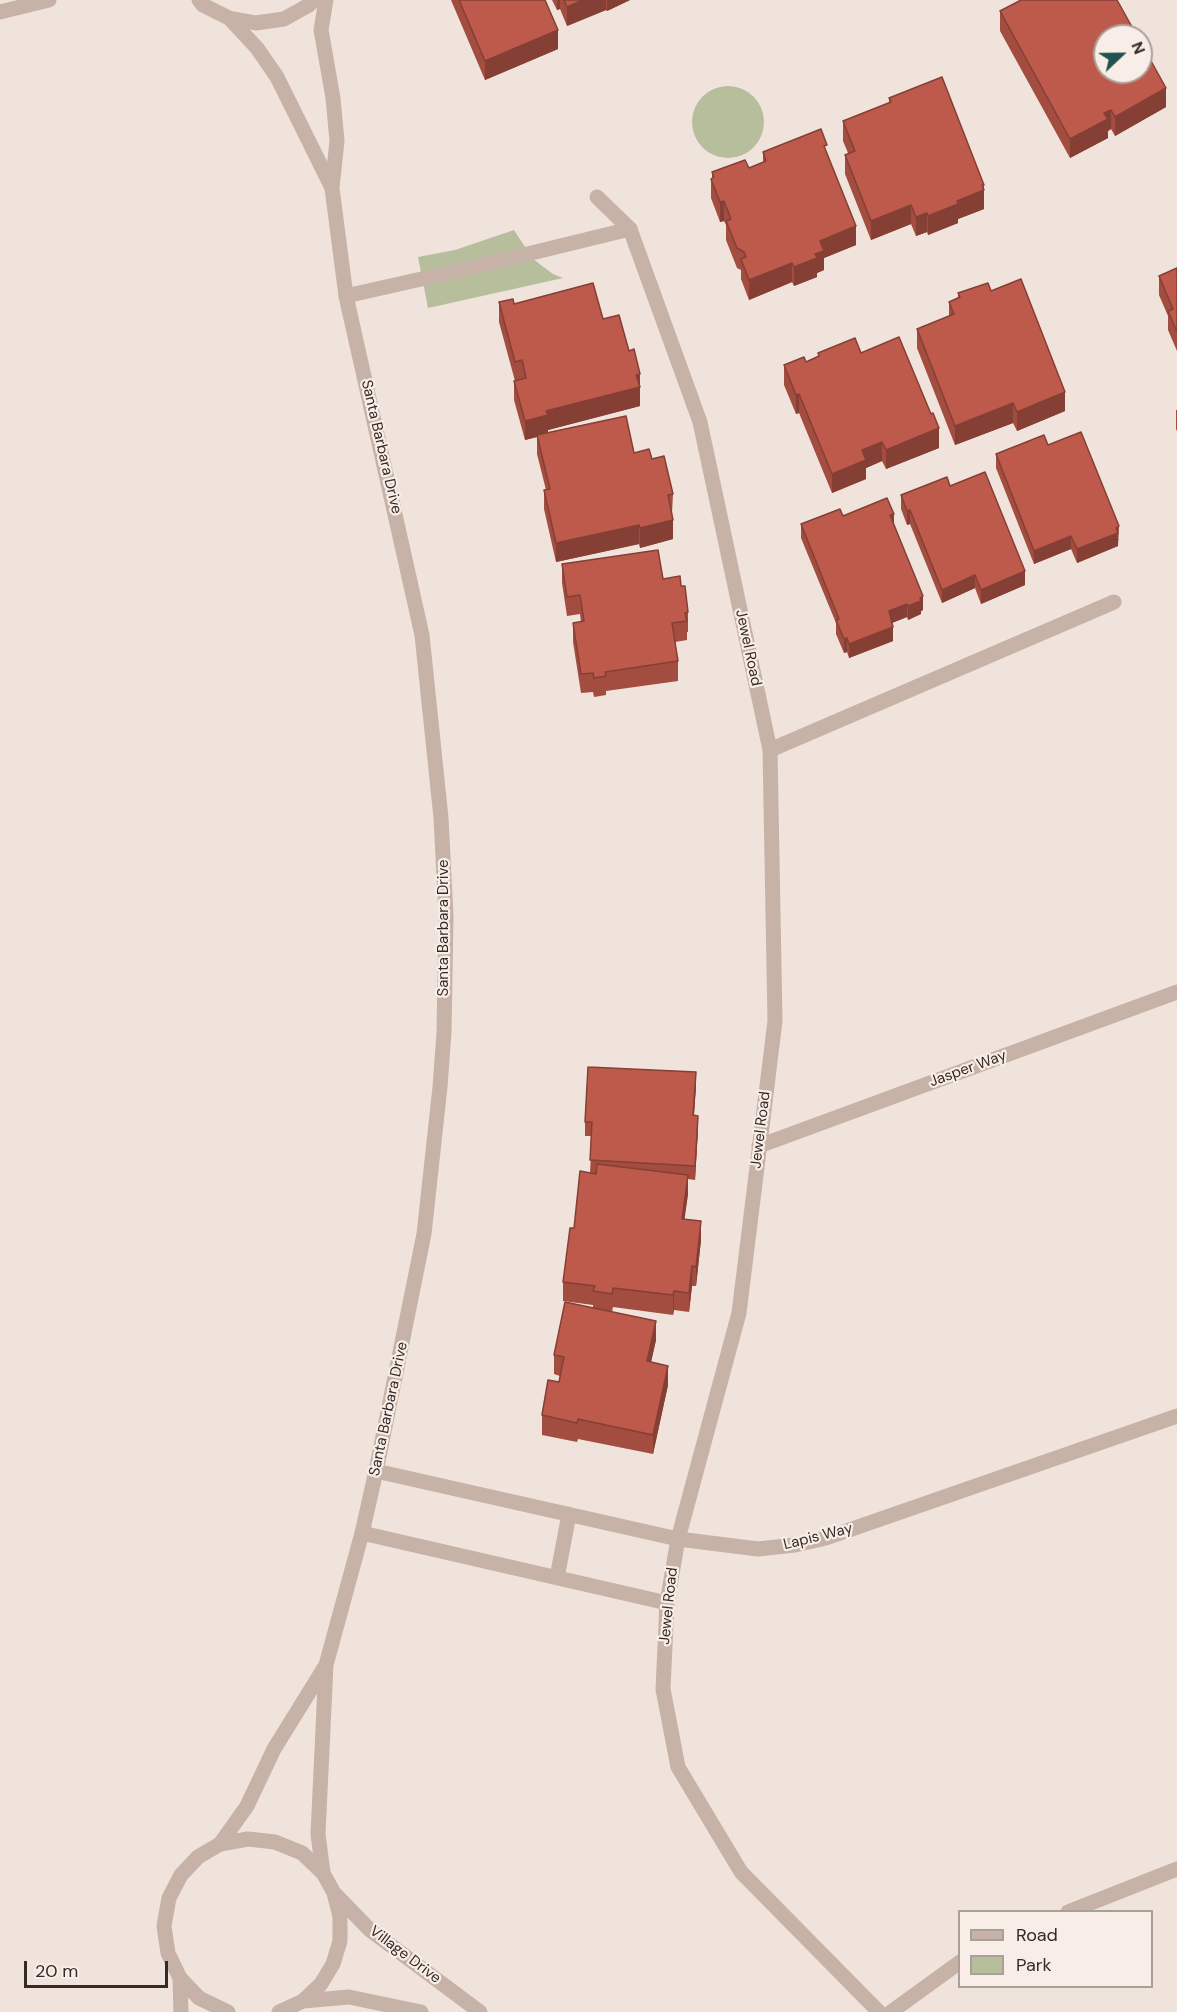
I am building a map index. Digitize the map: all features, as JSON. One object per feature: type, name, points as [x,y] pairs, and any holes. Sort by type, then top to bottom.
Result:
[{"type":"street","points":[[0,12],[49,0]]},
{"type":"street","points":[[199,0],[229,18],[256,22],[284,19],[314,0]]},
{"type":"street","name":"Santa Barbara Drive","points":[[323,1873],[318,1834],[326,1665],[362,1533],[424,1234],[441,1076],[446,916],[441,818],[422,635],[384,457],[346,296],[332,188],[337,141],[333,98],[321,30],[326,0]]},
{"type":"street","name":"Santa Barbara Drive","points":[[229,18],[257,48],[276,77],[332,188]]},
{"type":"street","name":"Jewel Road","points":[[597,197],[630,229],[700,422],[770,750],[775,1021],[739,1313],[678,1539],[667,1603],[663,1689],[678,1767],[741,1872],[879,2012]]},
{"type":"street","points":[[346,296],[630,229]]},
{"type":"street","points":[[770,750],[1114,602]]},
{"type":"street","name":"Jasper Way","points":[[759,1146],[1177,993]]},
{"type":"street","name":"Lapis Way","points":[[376,1471],[678,1539],[758,1549],[795,1545],[826,1538],[1177,1416]]},
{"type":"street","points":[[556,1578],[569,1514]]},
{"type":"street","points":[[362,1533],[667,1603]]},
{"type":"street","name":"Santa Barbara Drive","points":[[220,1844],[247,1806],[274,1749],[326,1665]]},
{"type":"street","points":[[228,2012],[199,1998],[180,1978],[168,1953],[164,1926],[169,1898],[181,1875],[198,1857],[220,1844],[248,1839],[275,1842],[302,1853],[323,1873],[334,1893],[340,1917],[340,1941],[333,1964],[321,1984],[303,2001],[281,2011]]},
{"type":"street","points":[[1071,1910],[1177,1869]]},
{"type":"street","name":"Village Drive","points":[[334,1893],[370,1930],[480,2012]]},
{"type":"street","points":[[891,2012],[958,1963]]},
{"type":"street","points":[[180,1978],[181,2012]]},
{"type":"street","points":[[303,2001],[349,1997],[421,2012]]},
{"type":"green space","points":[[728,86],[748,92],[758,102],[764,122],[758,142],[748,152],[728,158],[708,152],[698,142],[692,122],[698,102],[708,92]]},
{"type":"green space","points":[[514,230],[533,259],[553,274],[563,278],[428,308],[418,257],[455,250]]},
{"type":"building","points":[[459,0],[545,0],[558,30],[485,61]]},
{"type":"building","points":[[564,0],[583,0],[567,7]]},
{"type":"building","points":[[1021,0],[1117,0],[1130,24],[1093,24],[1093,84],[1153,84],[1153,65],[1166,88],[1115,117],[1111,110],[1104,113],[1108,119],[1070,139],[1000,11]]},
{"type":"building","points":[[942,77],[984,190],[928,216],[927,213],[916,217],[911,205],[871,221],[845,155],[855,151],[843,121],[891,102],[889,98]]},
{"type":"building","points":[[821,129],[827,145],[824,146],[856,226],[820,241],[824,251],[815,254],[817,258],[794,267],[792,263],[749,280],[741,259],[746,257],[744,252],[737,248],[726,221],[731,219],[724,201],[720,202],[711,179],[714,177],[712,172],[745,160],[749,168],[766,161],[763,152]]},
{"type":"building","points":[[1177,268],[1177,332],[1168,311],[1173,309],[1159,276]]},
{"type":"building","points":[[1021,279],[1065,392],[1017,412],[1013,403],[955,426],[917,329],[954,314],[949,302],[960,297],[958,293],[988,283],[991,291]]},
{"type":"building","points":[[593,283],[603,319],[619,315],[629,351],[634,349],[640,374],[636,375],[640,387],[546,411],[548,415],[525,421],[514,381],[526,378],[522,360],[515,362],[499,302],[513,299],[514,304]]},
{"type":"building","points":[[899,337],[939,428],[886,450],[882,442],[862,450],[866,460],[832,474],[799,394],[796,395],[784,365],[804,357],[806,362],[819,356],[818,353],[855,338],[861,353]]},
{"type":"building","points":[[626,416],[634,453],[649,449],[652,459],[664,456],[673,494],[668,495],[673,520],[556,543],[544,490],[550,489],[537,435]]},
{"type":"building","points":[[1081,432],[1119,526],[1116,528],[1118,533],[1077,549],[1071,536],[1034,551],[996,454],[1044,435],[1048,445]]},
{"type":"building","points":[[985,472],[1025,571],[981,590],[975,575],[942,590],[910,510],[907,511],[901,495],[947,477],[950,486]]},
{"type":"building","points":[[887,498],[894,514],[890,515],[923,596],[920,598],[921,601],[889,611],[893,627],[849,644],[847,638],[844,639],[836,620],[839,619],[801,524],[840,509],[843,516]]},
{"type":"building","points":[[658,550],[663,579],[680,576],[681,586],[685,586],[687,621],[672,623],[678,661],[605,672],[606,676],[594,678],[593,673],[581,674],[573,623],[584,621],[580,595],[567,597],[562,564]]},
{"type":"building","points":[[588,1067],[696,1072],[693,1115],[698,1116],[695,1166],[590,1160],[592,1122],[585,1122]]},
{"type":"building","points":[[597,1164],[688,1175],[682,1219],[701,1221],[696,1267],[692,1266],[689,1293],[674,1291],[673,1295],[613,1288],[612,1294],[593,1291],[595,1286],[563,1282],[570,1228],[574,1228],[580,1171],[596,1174]]},
{"type":"building","points":[[565,1302],[656,1321],[647,1361],[668,1366],[653,1435],[578,1419],[577,1423],[542,1415],[548,1380],[559,1382],[564,1357],[554,1355]]}]
